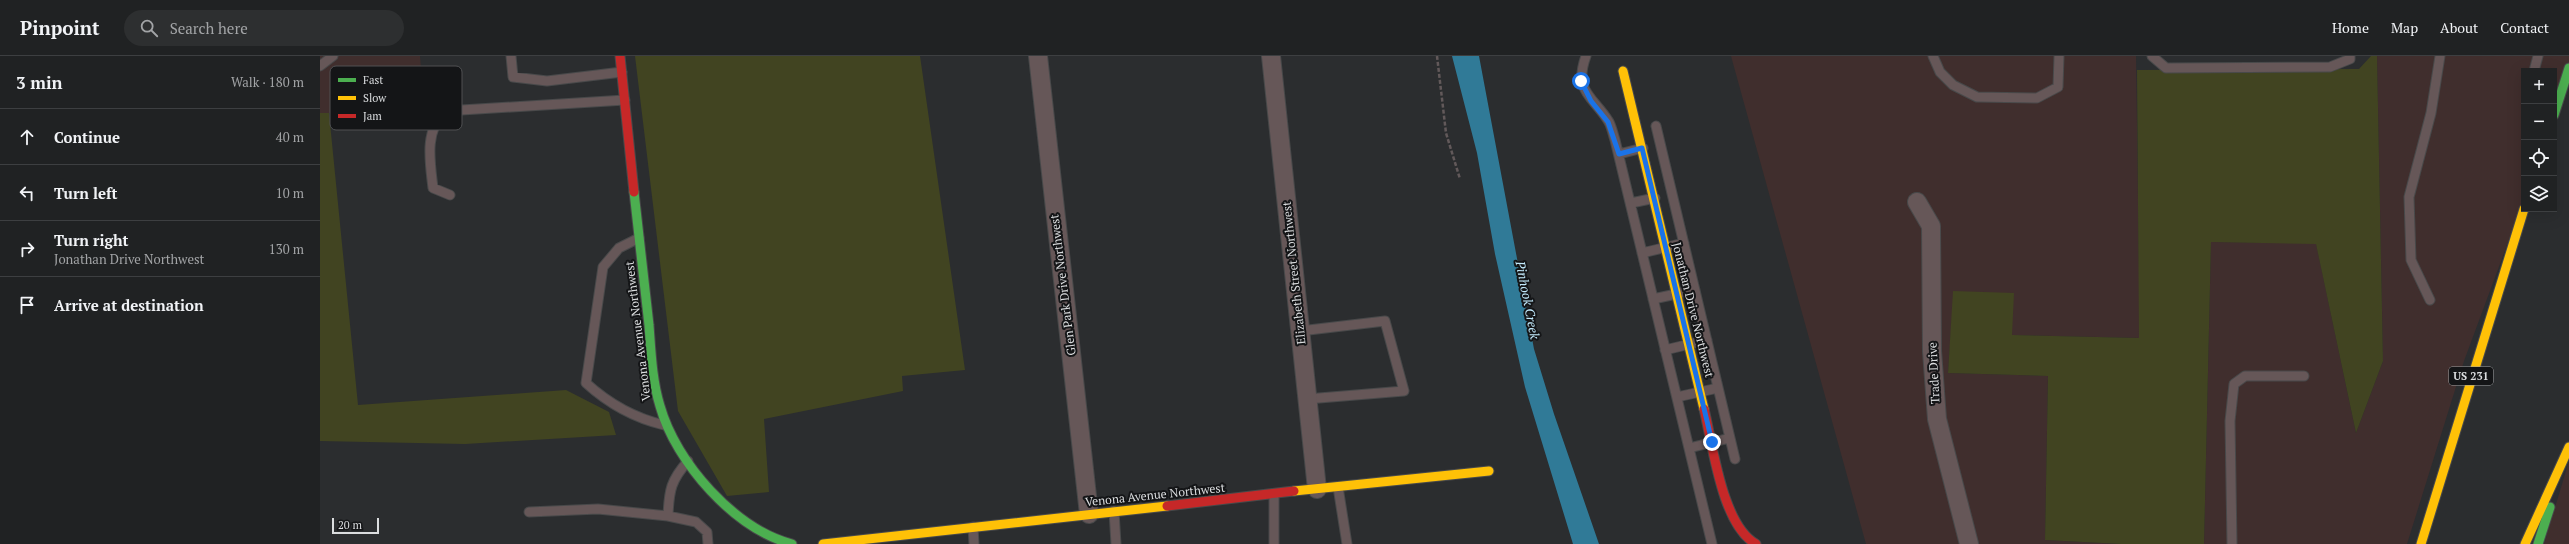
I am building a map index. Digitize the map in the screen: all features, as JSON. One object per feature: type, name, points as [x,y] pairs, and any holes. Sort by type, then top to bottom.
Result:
[{"type":"main road","name":"Venona Avenue Northwest","points":[[620,56],[655,386],[667,426],[688,460],[722,500],[743,520],[764,534],[792,544]]},
{"type":"main road","points":[[2557,104],[2569,68]]},
{"type":"main road","name":"Jonathan Drive Northwest","points":[[1623,71],[1728,508],[1736,527],[1750,541],[1756,544]]},
{"type":"main road","name":"US 231","points":[[2420,544],[2523,212]]},
{"type":"main road","points":[[2525,544],[2569,447]]},
{"type":"main road","points":[[2538,544],[2569,447]]},
{"type":"main road","name":"Venona Avenue Northwest","points":[[823,544],[973,526],[1317,490],[1431,476],[1489,472]]},
{"type":"street","name":"Glen Park Drive Northwest","points":[[1038,56],[1089,514]]},
{"type":"street","name":"Elizabeth Street Northwest","points":[[1271,56],[1317,490]]},
{"type":"street","name":"Trade Drive","points":[[1917,202],[1931,226],[1932,351],[1937,419],[1969,544]]},
{"type":"lane","points":[[320,66],[333,56]]},
{"type":"lane","points":[[511,56],[513,77],[547,81],[622,72]]},
{"type":"lane","points":[[1586,56],[1582,68],[1581,81],[1591,101],[1608,122],[1619,154],[1712,544]]},
{"type":"lane","points":[[1933,56],[1940,72],[1953,85],[1977,97],[2037,98],[2058,87],[2059,56]]},
{"type":"lane","points":[[2152,56],[2166,68],[2330,67],[2350,58],[2350,56]]},
{"type":"lane","points":[[2430,300],[2411,260],[2409,197],[2431,113],[2440,56]]},
{"type":"lane","points":[[2535,68],[2538,56]]},
{"type":"lane","points":[[462,110],[625,100]]},
{"type":"lane","points":[[1656,126],[1735,459]]},
{"type":"lane","points":[[434,130],[430,159],[434,188],[450,195]]},
{"type":"lane","points":[[1619,154],[1660,144]]},
{"type":"lane","points":[[1631,203],[1672,194]]},
{"type":"lane","points":[[639,238],[619,248],[604,267],[586,383],[603,399],[635,416],[667,426]]},
{"type":"lane","points":[[1642,253],[1684,243]]},
{"type":"lane","points":[[1653,299],[1695,290]]},
{"type":"lane","points":[[1300,331],[1385,321],[1404,391],[1307,399]]},
{"type":"lane","points":[[1665,350],[1707,340]]},
{"type":"lane","points":[[2232,544],[2230,421],[2234,384],[2245,376],[2304,376]]},
{"type":"lane","points":[[1677,397],[1718,388]]},
{"type":"lane","points":[[1689,448],[1730,438]]},
{"type":"lane","points":[[668,516],[669,494],[674,476],[688,460]]},
{"type":"lane","points":[[1338,487],[1347,544]]},
{"type":"lane","points":[[1274,494],[1274,544]]},
{"type":"lane","points":[[529,512],[598,509],[668,516],[696,522],[708,532],[708,544]]},
{"type":"lane","points":[[1114,511],[1116,544]]},
{"type":"lane","points":[[973,526],[974,544]]},
{"type":"path","points":[[1437,56],[1446,133],[1460,179]]},
{"type":"shaded area","points":[[320,56],[420,56],[421,66],[330,66],[330,113],[320,113]]},
{"type":"shaded area","points":[[1731,56],[2136,56],[2140,338],[2011,335],[1954,291],[1948,373],[2048,376],[2045,540],[2121,544],[1866,544]]},
{"type":"shaded area","points":[[2377,56],[2569,56],[2569,78],[2557,110],[2557,68],[2521,68],[2521,207],[2464,361],[2407,544],[2204,544],[2211,242],[2316,243],[2356,433],[2383,361]]},
{"type":"shaded area","points":[[2569,461],[2569,544],[2544,544]]},
{"type":"green space","points":[[635,56],[920,56],[965,370],[902,376],[903,391],[764,419],[769,492],[727,496],[678,411]]},
{"type":"green space","points":[[2371,56],[2377,56],[2383,361],[2356,433],[2316,244],[2211,242],[2204,544],[2121,544],[2045,540],[2048,376],[1948,373],[1953,291],[2014,293],[2012,335],[2139,338],[2137,70],[2359,69]]},
{"type":"green space","points":[[320,113],[329,113],[358,405],[566,390],[609,412],[616,435],[465,444],[320,441]]},
{"type":"water","points":[[1452,56],[1479,56],[1534,349],[1554,414],[1599,544],[1573,544],[1525,387],[1495,254],[1477,153]]},
{"type":"traffic: fast","points":[[2557,106],[2569,68]]},
{"type":"traffic: fast","points":[[634,192],[649,325],[651,356],[657,396],[668,428],[679,450],[694,471],[729,509],[750,524],[771,536],[792,544]]},
{"type":"traffic: fast","points":[[2538,544],[2550,507]]},
{"type":"traffic: slow","points":[[1623,71],[1704,409]]},
{"type":"traffic: slow","points":[[2421,544],[2523,212]]},
{"type":"traffic: slow","points":[[2525,544],[2569,447]]},
{"type":"traffic: slow","points":[[1294,491],[1489,471]]},
{"type":"traffic: slow","points":[[823,544],[1167,506]]},
{"type":"traffic: jam","points":[[620,56],[634,192]]},
{"type":"traffic: jam","points":[[1704,409],[1715,463],[1727,503],[1744,534],[1756,544]]},
{"type":"traffic: jam","points":[[1167,506],[1294,491]]},
{"type":"route","points":[[1581,81],[1591,101],[1608,122],[1616,140],[1619,154],[1642,148],[1712,442]]},
{"type":"water label","name":"Pinhook Creek","points":[[1528,300]]}]
